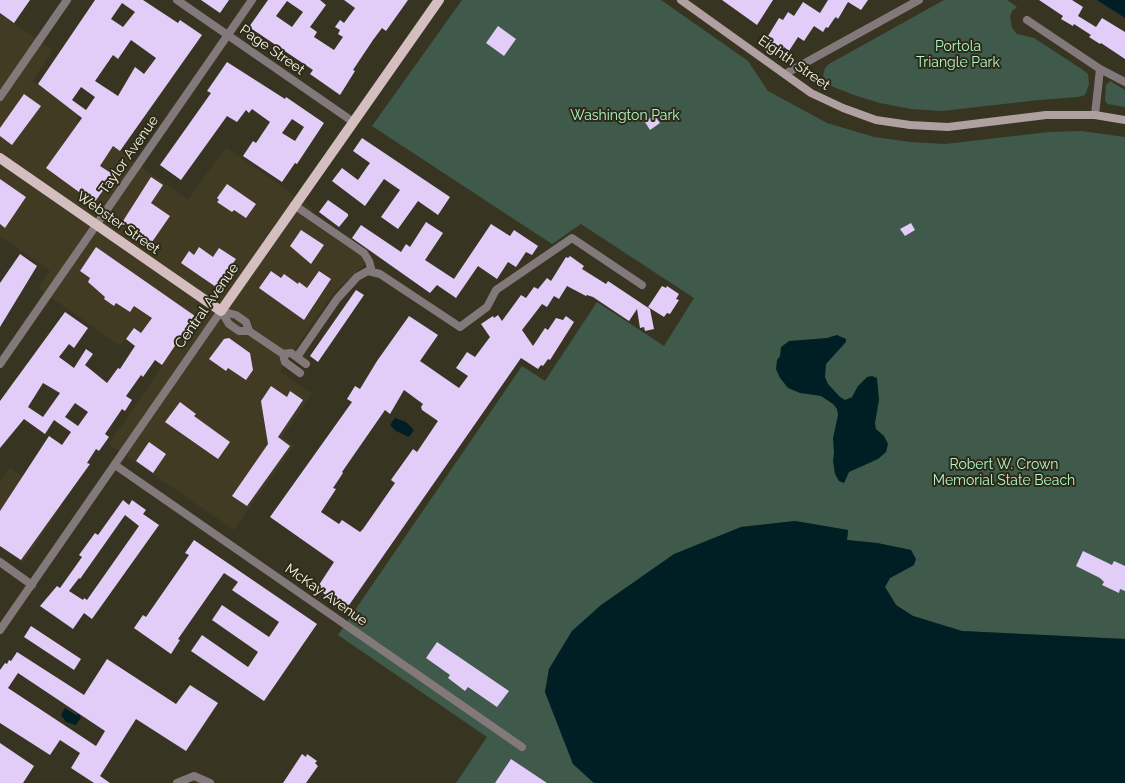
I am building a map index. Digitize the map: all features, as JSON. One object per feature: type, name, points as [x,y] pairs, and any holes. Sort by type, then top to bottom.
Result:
[{"type":"main road","name":"Central Avenue","points":[[221,311],[294,204],[439,0]]},
{"type":"main road","name":"Eighth Street","points":[[681,0],[811,93],[843,108],[876,120],[910,125],[948,127],[1046,115],[1095,115],[1125,120]]},
{"type":"main road","name":"Webster Street","points":[[0,158],[221,311]]},
{"type":"street","points":[[0,97],[67,0]]},
{"type":"street","name":"Page Street","points":[[177,0],[352,122]]},
{"type":"street","name":"Taylor Avenue","points":[[0,364],[252,0]]},
{"type":"street","points":[[902,0],[909,5]]},
{"type":"street","points":[[785,74],[919,0]]},
{"type":"street","points":[[1027,20],[1100,69],[1125,82]]},
{"type":"street","points":[[1095,115],[1100,69]]},
{"type":"street","points":[[294,204],[364,253],[370,261],[372,272]]},
{"type":"street","points":[[297,357],[345,290],[362,273],[372,272],[380,274],[460,327],[487,307],[496,290],[572,238],[642,285]]},
{"type":"street","name":"Webster Street","points":[[221,311],[236,315],[246,322],[249,331],[283,354],[291,353],[306,364]]},
{"type":"street","name":"Central Avenue","points":[[0,630],[221,311]]},
{"type":"street","name":"Webster Street","points":[[283,354],[285,362],[300,373]]},
{"type":"street","name":"McKay Avenue","points":[[115,464],[522,747]]},
{"type":"street","points":[[0,562],[32,584]]},
{"type":"street","points":[[177,783],[194,776],[210,783]]},
{"type":"shaded area","points":[[0,14],[53,50],[32,81],[80,115],[77,120],[188,200],[226,147],[313,209],[306,219],[364,258],[366,263],[333,293],[280,371],[312,394],[282,437],[294,445],[234,530],[109,444],[164,364],[126,338],[120,346],[38,288],[50,271],[0,236]]},
{"type":"shaded area","points":[[10,468],[63,504],[23,563],[0,547],[0,482]]},
{"type":"green space","points":[[462,0],[661,0],[748,61],[768,91],[827,123],[874,137],[910,142],[945,144],[1049,132],[1081,131],[1125,137],[1125,639],[962,631],[913,616],[896,605],[885,587],[890,578],[914,565],[911,550],[877,543],[847,540],[848,530],[795,521],[741,527],[572,631],[549,669],[545,692],[573,764],[594,783],[456,783],[487,737],[338,635],[522,366],[545,381],[597,302],[664,346],[694,298],[581,224],[552,244],[372,126]]},
{"type":"green space","name":"Portola Triangle Park","points":[[944,0],[1007,0],[1017,7],[1012,11],[1010,17],[1012,28],[1017,34],[1034,38],[1088,74],[1089,84],[1085,95],[1078,97],[942,111],[911,109],[880,103],[854,95],[831,86],[823,76],[825,68],[829,64]]},
{"type":"green space","points":[[1110,81],[1125,90],[1125,107],[1108,104],[1105,101],[1106,85]]},
{"type":"water","points":[[1097,0],[1125,0],[1125,18]]},
{"type":"water","points":[[837,335],[846,339],[846,342],[826,364],[825,377],[828,384],[840,397],[845,400],[852,397],[858,386],[867,377],[872,376],[877,378],[879,400],[875,423],[876,429],[884,436],[888,444],[886,452],[878,459],[849,472],[844,483],[839,481],[835,474],[833,461],[833,438],[838,415],[837,409],[833,404],[821,396],[800,393],[788,388],[780,378],[776,369],[781,347],[789,341],[827,338]]},
{"type":"water","points":[[395,418],[406,422],[414,430],[409,437],[396,431],[390,425]]},
{"type":"water","points":[[795,521],[848,530],[847,540],[877,543],[911,550],[916,559],[914,565],[890,578],[885,587],[896,605],[913,616],[962,631],[1125,639],[1125,783],[594,783],[573,764],[545,692],[549,669],[572,631],[601,605],[674,554],[741,527]]},
{"type":"water","points":[[65,708],[76,715],[79,714],[81,718],[76,725],[66,722],[61,715]]},
{"type":"building","points":[[0,0],[30,0],[14,23],[0,13]]},
{"type":"building","points":[[95,0],[143,0],[178,23],[180,20],[202,35],[120,151],[113,146],[100,166],[114,175],[94,203],[46,168],[82,118],[38,84]],"holes":[[[122,3],[135,12],[123,27],[111,19]],[[131,40],[156,58],[144,74],[135,67],[118,96],[95,81],[113,55],[118,59]],[[81,87],[95,97],[86,110],[72,100]]]},
{"type":"building","points":[[201,0],[229,0],[220,13]]},
{"type":"building","points":[[268,0],[320,0],[326,5],[310,27],[317,32],[314,37],[334,50],[343,37],[338,34],[340,30],[335,27],[340,20],[344,23],[355,8],[344,0],[408,0],[386,31],[382,28],[373,40],[353,70],[355,71],[340,95],[310,74],[313,70],[249,27]],"holes":[[[287,1],[303,12],[292,27],[276,16]]]},
{"type":"building","points":[[722,0],[773,0],[757,25]]},
{"type":"building","points":[[828,0],[868,0],[861,10],[848,2],[838,19],[836,17],[828,28],[826,27],[823,32],[814,26],[804,41],[798,37],[789,51],[784,47],[781,51],[770,44],[773,40],[768,36],[779,18],[783,20],[788,12],[794,16],[803,2],[820,13]]},
{"type":"building","points":[[1039,0],[1072,0],[1083,7],[1078,16],[1096,27],[1102,18],[1125,32],[1125,59],[1089,37],[1091,35],[1074,24],[1073,26],[1061,19],[1063,16]]},
{"type":"building","points":[[498,26],[516,39],[504,56],[486,43]]},
{"type":"building","points":[[227,62],[285,99],[286,97],[324,123],[297,164],[295,163],[282,182],[243,156],[253,141],[256,143],[270,122],[252,109],[249,113],[246,110],[237,122],[227,116],[181,180],[160,165],[211,93],[207,91]],"holes":[[[292,119],[304,127],[295,141],[282,133]]]},
{"type":"building","points":[[24,94],[41,106],[12,145],[0,136],[0,128]]},
{"type":"building","points":[[654,115],[660,123],[650,130],[645,122]]},
{"type":"building","points":[[362,138],[450,197],[438,215],[418,201],[398,229],[381,217],[400,190],[384,179],[365,206],[332,181],[342,168],[358,180],[370,163],[353,151]]},
{"type":"building","points":[[151,177],[163,185],[151,203],[170,216],[152,242],[123,221]]},
{"type":"building","points":[[0,179],[26,197],[5,228],[0,224]]},
{"type":"building","points":[[227,184],[256,204],[246,218],[234,210],[232,212],[217,202],[219,200],[217,198]]},
{"type":"building","points":[[328,200],[348,214],[339,227],[319,212]]},
{"type":"building","points":[[426,222],[443,233],[425,260],[454,279],[491,224],[510,236],[514,230],[538,246],[532,255],[526,252],[516,267],[508,262],[497,279],[478,266],[456,298],[437,285],[430,293],[352,238],[361,225],[401,252],[406,244],[410,247]]},
{"type":"building","points":[[911,223],[915,230],[905,236],[900,229]]},
{"type":"building","points":[[301,230],[324,245],[311,264],[290,246]]},
{"type":"building","points":[[96,247],[195,316],[162,365],[155,360],[143,377],[141,375],[126,396],[132,400],[125,411],[122,409],[105,434],[109,437],[99,451],[96,449],[87,463],[90,464],[21,560],[0,546],[0,511],[49,436],[62,445],[71,432],[54,420],[45,434],[24,419],[0,448],[0,401],[65,312],[88,328],[74,348],[69,344],[59,357],[74,368],[86,349],[93,354],[85,365],[107,383],[118,368],[120,369],[135,346],[126,339],[134,328],[141,333],[152,318],[134,306],[130,312],[116,303],[114,306],[104,299],[105,297],[88,282],[90,278],[80,271]],"holes":[[[43,383],[60,393],[43,417],[28,407]],[[75,403],[88,412],[78,426],[65,417]]]},
{"type":"building","points":[[199,247],[213,257],[219,248],[236,259],[216,287],[181,263],[189,251],[194,255]]},
{"type":"building","points":[[20,254],[37,266],[0,327],[0,283]]},
{"type":"building","points":[[570,256],[584,266],[582,269],[606,284],[608,281],[650,309],[654,329],[645,331],[644,327],[640,328],[637,309],[629,321],[593,297],[586,296],[567,286],[559,299],[554,296],[547,307],[542,304],[522,330],[533,346],[545,328],[548,330],[556,318],[563,320],[566,316],[574,322],[550,360],[548,359],[543,366],[541,365],[538,369],[521,358],[347,608],[327,596],[317,588],[334,562],[270,517],[352,402],[347,399],[355,386],[360,389],[377,361],[409,316],[438,335],[420,361],[459,388],[468,376],[456,368],[467,352],[475,357],[490,337],[481,324],[493,316],[494,318],[498,315],[502,321],[521,295],[526,298],[534,287],[538,289],[547,278],[551,281],[566,257],[568,258]],"holes":[[[404,390],[423,404],[421,407],[422,410],[438,421],[417,452],[413,449],[393,477],[391,480],[395,483],[363,529],[360,532],[342,520],[339,524],[321,512],[336,489],[333,488],[343,473],[342,472],[385,410],[390,414]]]},
{"type":"building","points":[[271,271],[281,278],[284,274],[298,284],[299,282],[307,288],[319,271],[331,279],[304,320],[259,288]]},
{"type":"building","points":[[662,286],[666,288],[667,286],[679,294],[676,299],[679,300],[670,314],[667,313],[664,317],[648,307]]},
{"type":"building","points":[[356,290],[364,295],[318,362],[310,356]]},
{"type":"building","points":[[229,338],[250,353],[253,370],[246,380],[228,368],[226,371],[209,359],[224,339]]},
{"type":"building","points":[[271,386],[287,397],[290,391],[303,400],[278,437],[290,446],[247,506],[232,496],[268,444],[261,401]]},
{"type":"building","points":[[180,402],[196,414],[194,416],[230,442],[218,459],[165,422]]},
{"type":"building","points":[[149,442],[166,454],[153,473],[136,461]]},
{"type":"building","points":[[123,500],[129,505],[132,500],[146,510],[143,514],[159,525],[92,619],[84,613],[73,629],[40,606],[57,586],[60,588],[82,557],[79,555],[95,533],[98,535]],"holes":[[[125,515],[139,526],[87,600],[84,598],[83,600],[69,591],[79,578],[80,579]]]},
{"type":"building","points":[[194,540],[317,624],[264,701],[191,651],[202,635],[248,667],[258,652],[212,620],[222,605],[269,637],[279,622],[232,590],[238,582],[224,573],[178,639],[180,640],[171,654],[134,628],[143,615],[146,617],[189,555],[185,553]]},
{"type":"building","points":[[1083,551],[1112,565],[1114,561],[1125,566],[1125,591],[1120,589],[1119,593],[1102,585],[1104,582],[1100,578],[1076,566]]},
{"type":"building","points":[[31,626],[81,659],[74,670],[24,637]]},
{"type":"building","points":[[437,642],[509,691],[497,707],[468,687],[465,691],[448,678],[450,675],[426,658]]},
{"type":"building","points":[[17,652],[84,695],[107,659],[176,704],[190,685],[218,703],[186,751],[136,719],[100,776],[110,783],[94,783],[71,768],[80,753],[60,740],[50,755],[0,723],[0,670],[5,663],[7,664],[9,660],[11,661]],"holes":[[[18,673],[105,731],[96,746],[8,688]]]},
{"type":"building","points":[[0,743],[34,766],[23,783],[0,783]]},
{"type":"building","points":[[302,754],[306,757],[307,754],[317,761],[315,763],[318,766],[306,783],[283,783]]},
{"type":"building","points":[[511,759],[547,783],[495,783]]},
{"type":"park label","name":"Washington Park","points":[[625,116]]},
{"type":"park label","name":"Robert W. Crown Memorial State Beach","points":[[1004,474]]}]
